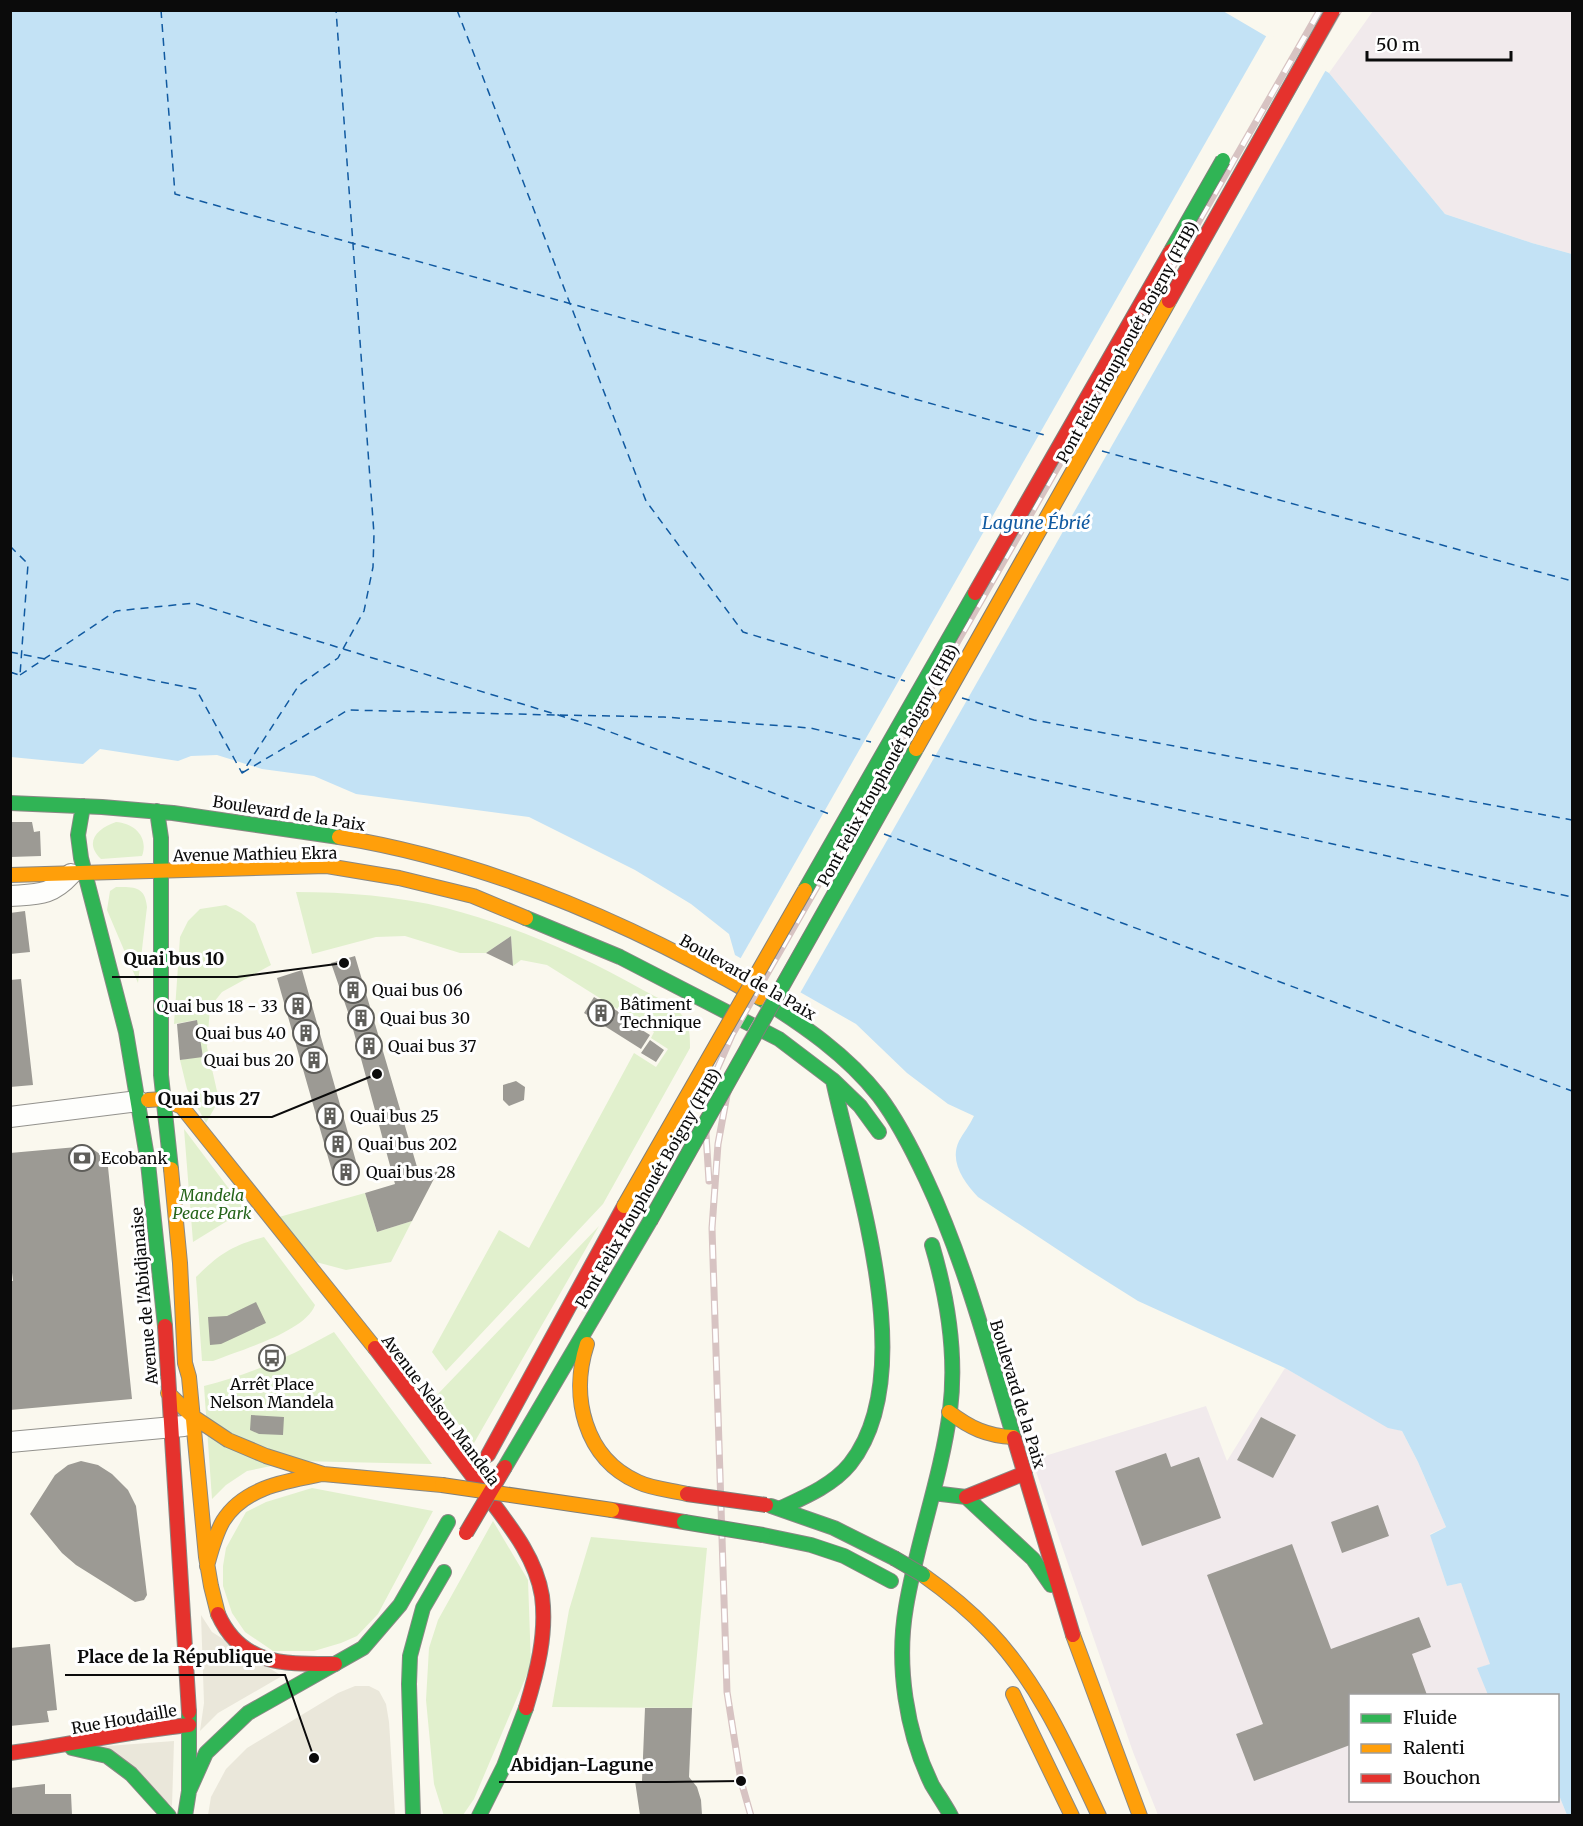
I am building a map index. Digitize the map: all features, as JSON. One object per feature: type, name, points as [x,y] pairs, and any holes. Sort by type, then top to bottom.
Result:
[{"type":"main road","name":"Pont Felix Houphouét Boigny (FHB)","points":[[464,1538],[650,1221],[1333,10]]},
{"type":"main road","name":"Pont Felix Houphouét Boigny (FHB)","points":[[189,1791],[206,1753],[228,1730],[249,1713],[363,1648],[388,1622],[488,1457],[624,1206],[1232,146]]},
{"type":"main road","name":"Boulevard de la Paix","points":[[10,803],[157,811],[392,846],[440,858],[549,896],[670,951],[726,980],[806,1028],[838,1053],[870,1085],[893,1116],[925,1173],[947,1223],[981,1325],[1061,1598],[1140,1815]]},
{"type":"main road","name":"Avenue de l'Abidjanaise","points":[[83,806],[78,835],[77,873],[100,927],[126,1032],[148,1163],[163,1292],[189,1725],[189,1791]]},
{"type":"main road","points":[[157,811],[161,838],[160,1028],[163,1099],[180,1263],[184,1363],[189,1377],[207,1566],[216,1607],[234,1640],[247,1651],[264,1658],[296,1663],[335,1664]]},
{"type":"main road","name":"Avenue Mathieu Ekra","points":[[10,875],[327,866],[399,878],[473,896],[620,957],[693,994],[778,1039],[833,1080]]},
{"type":"main road","points":[[833,1080],[860,1106],[876,1127],[886,1146]]},
{"type":"main road","points":[[781,1508],[830,1483],[851,1463],[864,1444],[880,1402],[883,1341],[880,1298],[864,1210],[839,1117],[833,1080]]},
{"type":"main road","points":[[138,1101],[163,1099]]},
{"type":"main road","name":"Avenue Nelson Mandela","points":[[163,1099],[182,1107],[265,1214],[420,1405],[517,1539],[536,1571],[542,1595],[543,1642],[517,1735],[479,1815]]},
{"type":"main road","points":[[928,1234],[944,1282],[953,1343],[950,1413],[906,1608],[903,1644],[905,1687],[915,1738],[932,1783],[951,1815]]},
{"type":"main road","points":[[592,1320],[580,1371],[579,1389],[588,1434],[596,1448],[610,1464],[639,1482],[687,1494],[781,1508],[832,1526],[923,1575],[972,1613],[1024,1674],[1066,1749],[1099,1815]]},
{"type":"main road","points":[[168,1393],[192,1421],[228,1440],[266,1456],[323,1474],[442,1485],[763,1535],[811,1545],[844,1556],[919,1597]]},
{"type":"main road","points":[[950,1413],[970,1428],[991,1437],[1013,1437]]},
{"type":"main road","points":[[933,1493],[966,1497],[1024,1473]]},
{"type":"main road","points":[[207,1566],[217,1533],[226,1517],[238,1504],[268,1487],[323,1474]]},
{"type":"main road","points":[[966,1497],[1033,1559],[1061,1598]]},
{"type":"main road","points":[[413,1815],[410,1656],[423,1608],[450,1561]]},
{"type":"main road","points":[[1006,1684],[1072,1815]]},
{"type":"main road","name":"Rue Houdaille","points":[[10,1753],[189,1725]]},
{"type":"main road","name":"Rue Houdaille","points":[[64,1746],[107,1756],[131,1774],[169,1815]]},
{"type":"main road","points":[[185,1815],[189,1791]]},
{"type":"street","points":[[10,897],[46,893],[77,873]]},
{"type":"street","points":[[10,1117],[138,1101]]},
{"type":"street","points":[[10,1442],[171,1426],[192,1421]]},
{"type":"street","points":[[484,1815],[491,1792]]},
{"type":"shaded area","points":[[1373,11],[1572,11],[1572,254],[1445,214],[1329,73]]},
{"type":"shaded area","points":[[1285,1368],[1388,1427],[1402,1431],[1446,1527],[1430,1534],[1447,1586],[1461,1583],[1491,1664],[1478,1668],[1488,1694],[1349,1694],[1349,1802],[1559,1802],[1559,1795],[1567,1815],[1158,1815],[1133,1752],[1032,1460],[1206,1406],[1227,1461]]},
{"type":"shaded area","points":[[201,1615],[212,1632],[282,1676],[218,1713],[200,1731],[204,1703]]},
{"type":"shaded area","points":[[355,1686],[369,1686],[379,1691],[386,1704],[395,1815],[208,1815],[211,1797],[226,1769],[247,1748],[338,1693]]},
{"type":"shaded area","points":[[174,1741],[172,1806],[94,1747]]},
{"type":"green space","points":[[116,822],[129,825],[142,837],[144,849],[142,856],[101,859],[96,853],[93,847],[95,836]]},
{"type":"green space","points":[[116,887],[138,889],[146,900],[138,983],[107,910],[110,891]]},
{"type":"green space","points":[[296,892],[353,894],[409,900],[497,923],[572,953],[663,1000],[677,1010],[688,1026],[690,1048],[603,1204],[446,1371],[432,1352],[499,1230],[529,1248],[634,1053],[656,1067],[668,1049],[651,1038],[654,1032],[547,965],[521,960],[513,966],[511,936],[486,953],[460,953],[405,936],[376,937],[312,954]]},
{"type":"green space","points":[[226,905],[255,924],[271,965],[222,992],[210,1007],[207,1047],[219,1100],[206,1123],[187,1089],[180,1060],[203,1056],[196,1020],[174,1024],[180,937],[188,921],[200,909]]},
{"type":"green space","name":"Mandela Peace Park","points":[[184,1129],[245,1210],[193,1242]]},
{"type":"green space","points":[[365,1193],[377,1232],[412,1221],[391,1262],[346,1270],[316,1262],[279,1217]]},
{"type":"green space","points":[[599,1226],[474,1443],[436,1396]]},
{"type":"green space","points":[[264,1237],[315,1305],[309,1315],[299,1324],[285,1332],[213,1361],[202,1361],[196,1277],[227,1251]]},
{"type":"green space","points":[[334,1332],[432,1464],[296,1461],[247,1471],[226,1485],[212,1499],[204,1386],[271,1364]]},
{"type":"green space","points":[[312,1488],[433,1511],[378,1614],[357,1636],[314,1651],[273,1651],[245,1632],[232,1613],[223,1586],[226,1548],[246,1512],[266,1502]]},
{"type":"green space","points":[[493,1521],[528,1580],[531,1665],[474,1799],[463,1815],[444,1816],[434,1784],[426,1700],[429,1648],[438,1620]]},
{"type":"green space","points":[[591,1537],[707,1548],[692,1708],[552,1707],[569,1610]]},
{"type":"water","name":"Lagune Ébrié","points":[[10,11],[1223,11],[1329,73],[1445,214],[1572,254],[1572,1815],[1567,1815],[1559,1795],[1559,1694],[1488,1694],[1477,1668],[1490,1664],[1461,1583],[1447,1586],[1430,1535],[1446,1527],[1402,1431],[1388,1428],[1285,1368],[1138,1301],[978,1197],[963,1178],[956,1156],[959,1141],[974,1116],[948,1104],[907,1073],[856,1024],[735,955],[729,934],[691,904],[635,870],[529,817],[356,794],[314,776],[262,769],[217,755],[191,756],[178,761],[100,749],[83,764],[11,757]]},
{"type":"pier","points":[[1268,33],[1327,68],[799,995],[739,961]]},
{"type":"building","points":[[10,822],[32,822],[34,832],[40,831],[41,856],[10,857]]},
{"type":"building","points":[[25,911],[30,952],[10,954],[10,913]]},
{"type":"building","points":[[511,936],[513,966],[486,953]]},
{"type":"building","points":[[355,956],[420,1177],[438,1171],[412,1221],[377,1232],[365,1193],[395,1184],[350,1018],[331,963]]},
{"type":"building","points":[[302,970],[359,1172],[334,1178],[277,978]]},
{"type":"building","points":[[21,979],[33,1085],[10,1087],[10,980]]},
{"type":"building","points":[[594,997],[650,1035],[641,1049],[584,1013]]},
{"type":"building","points":[[197,1020],[203,1057],[180,1060],[177,1024]]},
{"type":"building","points":[[650,1040],[664,1050],[656,1062],[641,1053]]},
{"type":"building","points":[[516,1081],[525,1087],[524,1100],[509,1106],[503,1100],[503,1085]]},
{"type":"building","points":[[88,1146],[100,1154],[108,1167],[132,1399],[10,1410],[10,1281],[13,1281],[10,1256],[10,1153]]},
{"type":"building","points":[[256,1302],[266,1323],[221,1344],[210,1345],[208,1317],[227,1316]]},
{"type":"building","points":[[251,1415],[284,1417],[283,1435],[259,1434],[250,1430]]},
{"type":"building","points":[[1261,1417],[1296,1435],[1273,1478],[1237,1460]]},
{"type":"building","points":[[1166,1453],[1171,1467],[1199,1457],[1221,1518],[1142,1546],[1115,1471]]},
{"type":"building","points":[[81,1461],[98,1465],[112,1474],[128,1490],[136,1506],[147,1595],[144,1600],[135,1602],[76,1565],[62,1553],[30,1514],[55,1475],[68,1465]]},
{"type":"building","points":[[1378,1505],[1389,1536],[1342,1553],[1331,1522]]},
{"type":"building","points":[[1292,1544],[1331,1649],[1419,1617],[1431,1647],[1412,1654],[1427,1694],[1349,1694],[1349,1745],[1254,1781],[1236,1734],[1263,1724],[1207,1575]]},
{"type":"building","points":[[50,1644],[57,1710],[47,1711],[49,1722],[10,1726],[10,1648]]},
{"type":"building","points":[[645,1708],[692,1708],[689,1777],[697,1787],[702,1815],[640,1815],[635,1781],[642,1781]]},
{"type":"building","points":[[45,1784],[45,1794],[71,1794],[72,1815],[10,1815],[10,1788]]},
{"type":"ferry route","points":[[161,10],[175,194],[1048,436]]},
{"type":"ferry route","points":[[10,652],[196,689],[242,773],[299,685],[338,658],[364,611],[373,567],[374,534],[336,10]]},
{"type":"ferry route","points":[[457,10],[646,501],[743,632],[905,681]]},
{"type":"ferry route","points":[[1102,451],[1572,581]]},
{"type":"ferry route","points":[[10,546],[28,564],[20,675]]},
{"type":"ferry route","points":[[20,675],[116,611],[194,603],[597,727],[832,815]]},
{"type":"ferry route","points":[[10,672],[19,675]]},
{"type":"ferry route","points":[[962,698],[1034,720],[1572,820]]},
{"type":"ferry route","points":[[242,773],[348,710],[555,715]]},
{"type":"ferry route","points":[[560,715],[664,717],[810,728],[871,742]]},
{"type":"ferry route","points":[[932,755],[1572,897]]},
{"type":"ferry route","points":[[884,834],[1572,1091]]},
{"type":"railway","points":[[709,1181],[706,1134],[715,1074],[732,1035],[1320,10]]},
{"type":"railway","points":[[751,1816],[741,1781],[727,1692],[712,1228],[718,1144],[727,1095],[745,1042],[1339,10]]},
{"type":"traffic: fast","points":[[1171,251],[1223,160]]},
{"type":"traffic: fast","points":[[805,890],[975,593]]},
{"type":"traffic: fast","points":[[650,1221],[916,749]]},
{"type":"traffic: fast","points":[[10,803],[173,813],[339,837]]},
{"type":"traffic: fast","points":[[83,806],[78,835],[81,858],[126,1032],[148,1163],[165,1326]]},
{"type":"traffic: fast","points":[[157,811],[161,838],[161,1075],[171,1169]]},
{"type":"traffic: fast","points":[[526,918],[620,957],[779,1039],[833,1080],[860,1106],[879,1132]]},
{"type":"traffic: fast","points":[[760,998],[839,1054],[879,1096],[899,1126],[926,1179],[953,1242],[1014,1438]]},
{"type":"traffic: fast","points":[[781,1508],[827,1484],[850,1464],[871,1426],[881,1380],[882,1330],[877,1277],[867,1223],[833,1080]]},
{"type":"traffic: fast","points":[[505,1467],[650,1221]]},
{"type":"traffic: fast","points":[[932,1245],[943,1286],[950,1327],[952,1390],[941,1461],[906,1607],[902,1652],[906,1698],[916,1743],[932,1785],[951,1816]]},
{"type":"traffic: fast","points":[[933,1493],[966,1497],[1033,1559],[1051,1585]]},
{"type":"traffic: fast","points":[[771,1506],[834,1528],[894,1558]]},
{"type":"traffic: fast","points":[[185,1816],[189,1791],[206,1753],[248,1713],[363,1648],[400,1605],[448,1522]]},
{"type":"traffic: fast","points":[[684,1522],[763,1535]]},
{"type":"traffic: fast","points":[[763,1535],[811,1545],[844,1556],[891,1581]]},
{"type":"traffic: fast","points":[[894,1558],[923,1575]]},
{"type":"traffic: fast","points":[[413,1816],[410,1656],[423,1608],[444,1572]]},
{"type":"traffic: fast","points":[[479,1816],[504,1766],[526,1708]]},
{"type":"traffic: fast","points":[[189,1712],[189,1791]]},
{"type":"traffic: fast","points":[[72,1748],[107,1756],[131,1774],[169,1816]]},
{"type":"traffic: slow","points":[[916,749],[1169,301]]},
{"type":"traffic: slow","points":[[339,837],[449,862],[557,898],[660,945],[760,998]]},
{"type":"traffic: slow","points":[[10,875],[327,866],[399,878],[473,896],[526,918]]},
{"type":"traffic: slow","points":[[624,1206],[805,890]]},
{"type":"traffic: slow","points":[[148,1100],[163,1099],[182,1107],[375,1348]]},
{"type":"traffic: slow","points":[[171,1169],[180,1263],[185,1363],[189,1377],[206,1557],[218,1614]]},
{"type":"traffic: slow","points":[[587,1344],[582,1364],[581,1404],[594,1442],[605,1458],[638,1482],[687,1494]]},
{"type":"traffic: slow","points":[[168,1393],[192,1416],[228,1440],[266,1456],[323,1474],[442,1485]]},
{"type":"traffic: slow","points":[[949,1412],[979,1430],[1013,1437]]},
{"type":"traffic: slow","points":[[207,1566],[215,1537],[223,1521],[242,1500],[267,1487],[323,1474]]},
{"type":"traffic: slow","points":[[442,1485],[612,1510]]},
{"type":"traffic: slow","points":[[923,1575],[958,1602],[1007,1651],[1052,1719],[1099,1816]]},
{"type":"traffic: slow","points":[[1073,1635],[1140,1816]]},
{"type":"traffic: slow","points":[[1013,1694],[1072,1816]]},
{"type":"traffic: jam","points":[[1169,301],[1333,10]]},
{"type":"traffic: jam","points":[[975,593],[1171,251]]},
{"type":"traffic: jam","points":[[488,1455],[624,1206]]},
{"type":"traffic: jam","points":[[165,1326],[189,1712]]},
{"type":"traffic: jam","points":[[375,1348],[507,1522],[532,1565],[542,1596],[543,1624],[537,1667],[526,1708]]},
{"type":"traffic: jam","points":[[1014,1438],[1073,1635]]},
{"type":"traffic: jam","points":[[466,1533],[505,1467]]},
{"type":"traffic: jam","points":[[966,1497],[1025,1473]]},
{"type":"traffic: jam","points":[[687,1494],[766,1505]]},
{"type":"traffic: jam","points":[[612,1510],[684,1522]]},
{"type":"traffic: jam","points":[[218,1614],[239,1644],[252,1653],[282,1662],[335,1664]]},
{"type":"traffic: jam","points":[[10,1753],[189,1725]]},
{"type":"place","name":"Quai bus 10","points":[[344,963]]},
{"type":"place","name":"Quai bus 06","points":[[353,990]]},
{"type":"place","name":"Quai bus 18 - 33","points":[[298,1006]]},
{"type":"place","name":"Bâtiment Technique","points":[[601,1013]]},
{"type":"place","name":"Quai bus 30","points":[[361,1018]]},
{"type":"place","name":"Quai bus 40","points":[[306,1033]]},
{"type":"place","name":"Quai bus 37","points":[[369,1046]]},
{"type":"place","name":"Quai bus 20","points":[[314,1060]]},
{"type":"place","name":"Quai bus 27","points":[[377,1074]]},
{"type":"place","name":"Quai bus 25","points":[[330,1116]]},
{"type":"place","name":"Quai bus 202","points":[[338,1144]]},
{"type":"place","name":"Ecobank","points":[[82,1158]]},
{"type":"place","name":"Quai bus 28","points":[[346,1172]]},
{"type":"place","name":"Arrêt Place Nelson Mandela","points":[[272,1358]]},
{"type":"place","name":"Place de la République","points":[[314,1758]]},
{"type":"place","name":"Abidjan-Lagune","points":[[741,1781]]}]
